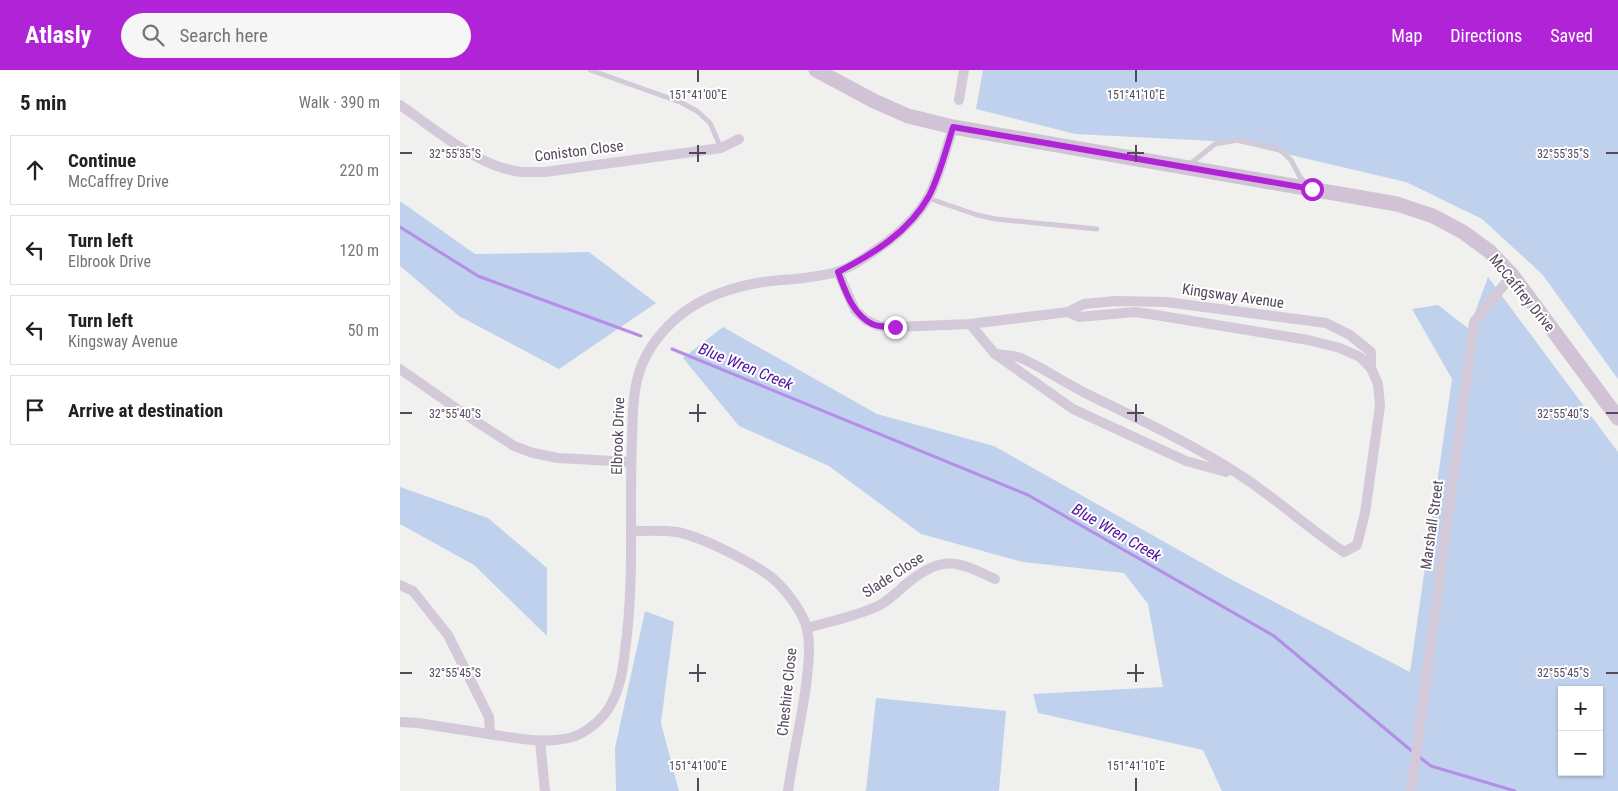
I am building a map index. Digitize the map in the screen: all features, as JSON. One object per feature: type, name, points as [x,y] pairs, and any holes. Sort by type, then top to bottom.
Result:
[{"type":"main road","name":"McCaffrey Drive","points":[[816,70],[874,101],[908,116],[953,127],[1397,204],[1433,216],[1463,232],[1489,251],[1512,275],[1618,418]]},
{"type":"street","points":[[959,100],[964,70]]},
{"type":"street","name":"Coniston Close","points":[[400,104],[474,156],[521,172],[545,172],[720,148],[739,139]]},
{"type":"street","name":"Elbrook Drive","points":[[400,722],[540,741],[572,737],[583,732],[601,718],[615,696],[624,663],[630,612],[631,462],[634,396],[638,376],[646,356],[654,343],[675,318],[689,308],[723,292],[763,282],[838,272],[886,244],[905,226],[927,198],[943,161],[953,127]]},
{"type":"street","name":"Kingsway Avenue","points":[[838,272],[855,310],[872,324],[878,326],[970,324],[1068,312],[1084,304],[1116,301],[1166,302],[1326,323],[1350,335],[1370,352],[1371,368],[1378,384],[1380,406],[1365,514],[1357,545],[1344,552],[1325,540],[1300,518],[1243,478],[1174,438],[1020,358],[995,354]]},
{"type":"street","name":"Marshall Street","points":[[1411,791],[1474,322],[1512,275]]},
{"type":"street","name":"Kingsway Avenue","points":[[1068,312],[1079,318],[1135,312],[1308,340],[1340,348],[1360,357],[1371,368]]},
{"type":"street","name":"Kingsway Avenue","points":[[970,324],[995,354],[1073,409],[1186,461],[1243,478]]},
{"type":"street","points":[[400,369],[514,446],[558,458],[631,462]]},
{"type":"street","name":"Cheshire Close","points":[[631,531],[677,532],[707,542],[767,574],[792,601],[807,628],[808,671],[788,791]]},
{"type":"street","name":"Slade Close","points":[[807,628],[857,614],[880,605],[928,568],[939,564],[961,564],[995,579]]},
{"type":"street","points":[[400,585],[413,591],[448,635],[489,717],[490,734]]},
{"type":"street","points":[[540,741],[545,791]]},
{"type":"lane","points":[[590,70],[680,102],[696,111],[710,123],[720,148]]},
{"type":"lane","points":[[1185,168],[1214,144],[1238,140],[1280,150],[1291,160],[1300,176],[1312,189]]},
{"type":"lane","points":[[927,198],[977,215],[996,219],[1097,229]]},
{"type":"shaded area","points":[[983,70],[1618,70],[1618,379],[1542,274],[1482,219],[1406,182],[1234,142],[1075,134],[976,109]]},
{"type":"shaded area","points":[[400,201],[475,254],[589,252],[656,303],[559,369],[459,316],[400,266]]},
{"type":"shaded area","points":[[1488,277],[1618,452],[1618,791],[1222,791],[1203,750],[1038,713],[1033,694],[1163,687],[1148,604],[1124,573],[1023,562],[921,534],[829,466],[739,426],[683,358],[723,327],[877,414],[994,446],[1232,580],[1410,672],[1452,379],[1412,309],[1438,305],[1469,329]]},
{"type":"shaded area","points":[[400,487],[488,518],[547,568],[547,636],[474,565],[400,524]]},
{"type":"shaded area","points":[[645,611],[674,622],[661,723],[679,791],[616,791],[615,748]]},
{"type":"shaded area","points":[[876,698],[1006,711],[999,791],[866,791]]},
{"type":"waterway","name":"Blue Wren Creek","points":[[400,227],[478,276],[641,336]]},
{"type":"waterway","name":"Blue Wren Creek","points":[[672,349],[1028,495],[1274,636],[1413,752]]},
{"type":"waterway","name":"Blue Wren Creek","points":[[1418,756],[1431,766],[1515,791]]},
{"type":"route","points":[[895,327],[872,324],[860,315],[855,310],[838,272],[886,244],[921,207],[939,173],[953,127],[1312,189]]}]
